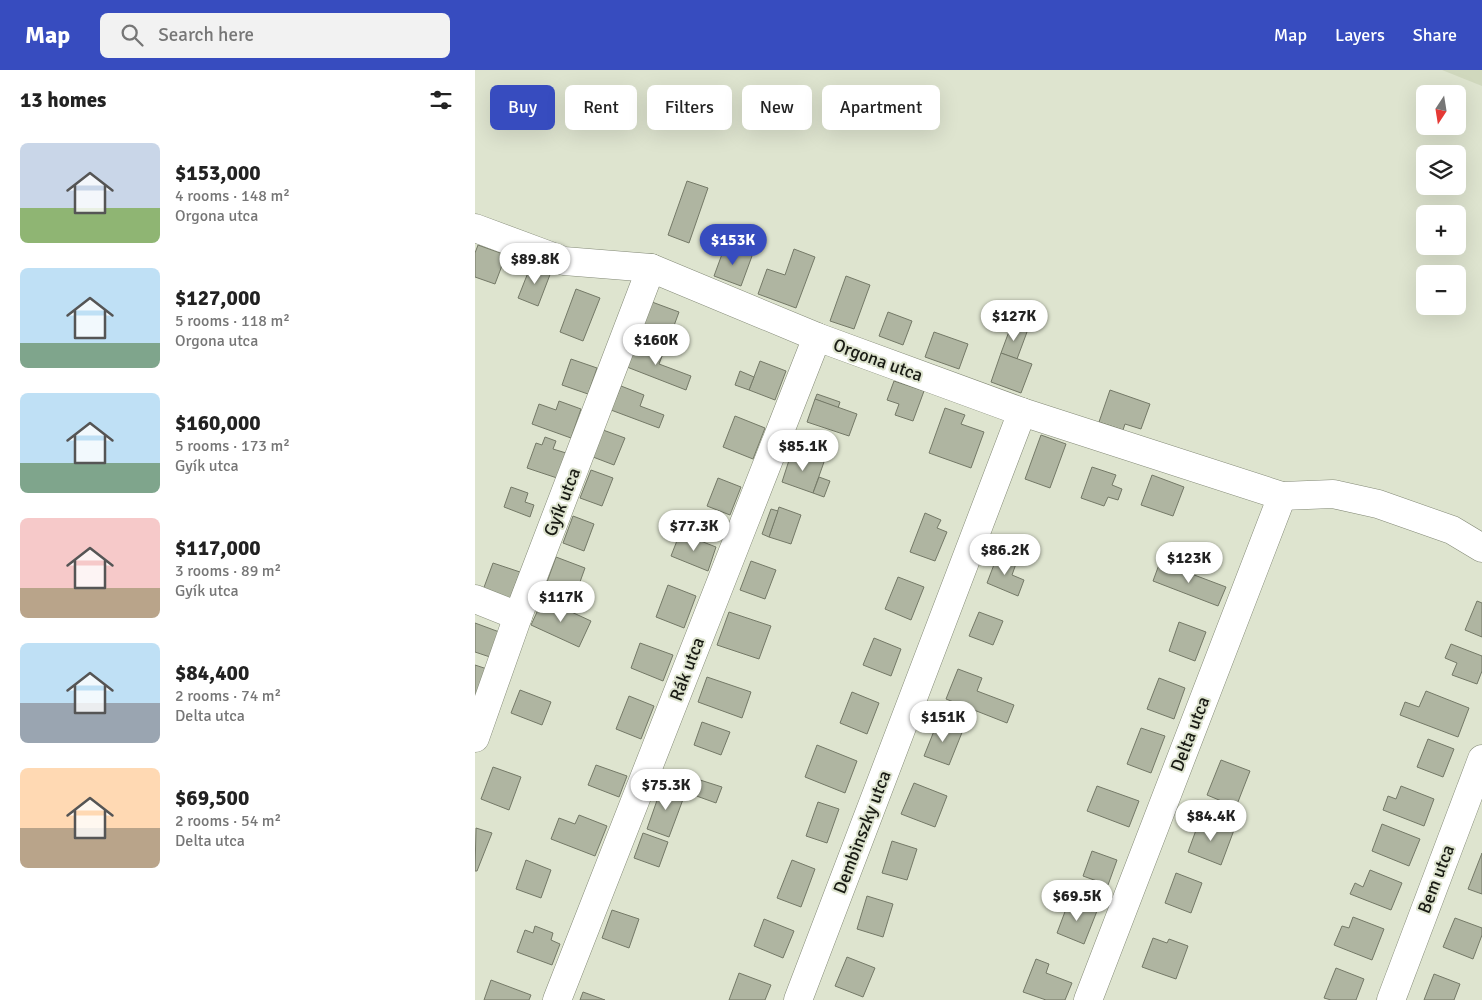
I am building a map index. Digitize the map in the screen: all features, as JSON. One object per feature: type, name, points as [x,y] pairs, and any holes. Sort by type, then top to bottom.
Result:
[{"type":"street","name":"Orgona utca","points":[[475,228],[563,261],[651,268],[817,337],[1023,412],[1282,496]]},
{"type":"street","name":"Gyík utca","points":[[475,738],[518,616],[651,268]]},
{"type":"street","name":"Rák utca","points":[[557,1000],[817,337]]},
{"type":"street","name":"Dembinszky utca","points":[[798,1000],[1023,412]]},
{"type":"street","points":[[1282,496],[1333,494],[1378,504],[1452,530],[1482,548]]},
{"type":"street","name":"Delta utca","points":[[1088,1000],[1282,496]]},
{"type":"street","points":[[475,599],[518,616]]},
{"type":"street","name":"Bem utca","points":[[1391,1000],[1482,759]]},
{"type":"shaded area","points":[[1442,70],[1482,70],[1482,86]]},
{"type":"building","points":[[687,181],[708,188],[689,243],[668,235]]},
{"type":"building","points":[[478,245],[506,255],[495,284],[475,277],[475,253]]},
{"type":"building","points":[[725,246],[752,256],[741,286],[714,276]]},
{"type":"building","points":[[794,249],[815,257],[796,308],[758,294],[767,269],[785,275]]},
{"type":"building","points":[[531,265],[551,272],[538,306],[518,298]]},
{"type":"building","points":[[846,276],[870,285],[854,329],[830,321]]},
{"type":"building","points":[[576,289],[600,298],[583,341],[560,332]]},
{"type":"building","points":[[652,302],[679,312],[668,342],[641,331]]},
{"type":"building","points":[[888,312],[912,321],[903,345],[879,336]]},
{"type":"building","points":[[1011,326],[1027,332],[1017,359],[1001,353]]},
{"type":"building","points":[[934,332],[968,344],[959,369],[925,357]]},
{"type":"building","points":[[637,340],[664,351],[659,364],[691,376],[686,390],[627,367]]},
{"type":"building","points":[[1001,353],[1032,364],[1021,393],[991,382]]},
{"type":"building","points":[[571,359],[597,368],[588,394],[562,385]]},
{"type":"building","points":[[760,361],[786,371],[775,400],[749,390]]},
{"type":"building","points":[[740,371],[754,377],[749,390],[735,385]]},
{"type":"building","points":[[894,381],[924,391],[913,421],[895,415],[899,404],[887,400]]},
{"type":"building","points":[[621,386],[644,395],[640,406],[664,415],[659,428],[611,410]]},
{"type":"building","points":[[1110,390],[1150,404],[1141,429],[1125,424],[1123,430],[1099,422]]},
{"type":"building","points":[[817,394],[840,402],[838,408],[815,399]]},
{"type":"building","points":[[815,399],[857,414],[849,436],[807,422]]},
{"type":"building","points":[[559,401],[581,409],[571,438],[532,424],[539,404],[556,410]]},
{"type":"building","points":[[945,408],[965,415],[961,424],[984,432],[971,468],[929,453]]},
{"type":"building","points":[[735,416],[765,428],[753,459],[723,447]]},
{"type":"building","points":[[603,430],[625,438],[614,465],[593,457]]},
{"type":"building","points":[[1041,435],[1066,444],[1050,488],[1025,479]]},
{"type":"building","points":[[545,437],[556,441],[553,449],[566,453],[557,478],[527,468],[536,443],[542,445]]},
{"type":"building","points":[[792,451],[824,462],[813,493],[782,482]]},
{"type":"building","points":[[1092,467],[1116,475],[1112,485],[1122,489],[1118,500],[1108,497],[1104,506],[1081,498]]},
{"type":"building","points":[[591,470],[613,478],[602,506],[580,498]]},
{"type":"building","points":[[1152,475],[1184,487],[1173,516],[1141,505]]},
{"type":"building","points":[[819,477],[830,481],[824,497],[813,493]]},
{"type":"building","points":[[718,478],[741,487],[730,515],[707,506]]},
{"type":"building","points":[[511,487],[528,493],[525,502],[534,505],[530,517],[504,507]]},
{"type":"building","points":[[779,507],[801,515],[791,544],[769,537]]},
{"type":"building","points":[[771,509],[778,511],[769,537],[762,534]]},
{"type":"building","points":[[925,513],[941,520],[937,528],[947,532],[935,561],[910,552]]},
{"type":"building","points":[[573,516],[594,524],[584,551],[563,543]]},
{"type":"building","points":[[680,533],[716,547],[708,571],[671,556]]},
{"type":"building","points":[[998,554],[1017,561],[1012,575],[1024,580],[1018,596],[987,583]]},
{"type":"building","points":[[556,557],[585,568],[576,593],[547,582]]},
{"type":"building","points":[[751,561],[776,570],[765,599],[740,590]]},
{"type":"building","points":[[1160,562],[1226,587],[1218,606],[1153,581]]},
{"type":"building","points":[[493,563],[520,572],[510,599],[483,590]]},
{"type":"building","points":[[898,577],[924,587],[911,620],[885,609]]},
{"type":"building","points":[[668,585],[696,596],[684,628],[656,617]]},
{"type":"building","points":[[543,599],[591,621],[579,647],[531,625]]},
{"type":"building","points":[[1477,601],[1482,603],[1482,637],[1465,630]]},
{"type":"building","points":[[729,612],[771,626],[759,659],[717,645]]},
{"type":"building","points":[[979,612],[1003,621],[993,645],[969,636]]},
{"type":"building","points":[[1179,622],[1206,632],[1195,661],[1169,651]]},
{"type":"building","points":[[475,623],[502,633],[493,658],[475,652]]},
{"type":"building","points":[[874,638],[901,649],[891,676],[863,665]]},
{"type":"building","points":[[640,643],[673,655],[663,681],[631,668]]},
{"type":"building","points":[[1451,644],[1482,656],[1482,671],[1477,684],[1452,675],[1457,663],[1445,658]]},
{"type":"building","points":[[475,665],[490,670],[475,697]]},
{"type":"building","points":[[958,669],[982,678],[977,691],[1014,705],[1007,723],[946,699]]},
{"type":"building","points":[[707,677],[751,692],[742,718],[698,702]]},
{"type":"building","points":[[1159,678],[1185,688],[1174,719],[1147,709]]},
{"type":"building","points":[[520,690],[551,702],[542,725],[511,713]]},
{"type":"building","points":[[1426,691],[1469,708],[1458,737],[1400,715],[1405,702],[1419,707]]},
{"type":"building","points":[[852,692],[879,703],[867,734],[840,723]]},
{"type":"building","points":[[629,696],[654,706],[641,739],[616,729]]},
{"type":"building","points":[[938,721],[963,730],[949,765],[924,756]]},
{"type":"building","points":[[702,722],[730,732],[721,755],[694,745]]},
{"type":"building","points":[[1141,728],[1165,736],[1151,773],[1127,764]]},
{"type":"building","points":[[1428,739],[1454,749],[1443,777],[1417,767]]},
{"type":"building","points":[[817,745],[857,761],[845,793],[805,777]]},
{"type":"building","points":[[1221,760],[1250,771],[1236,807],[1207,795]]},
{"type":"building","points":[[596,765],[627,776],[619,797],[588,785]]},
{"type":"building","points":[[493,767],[521,777],[509,810],[481,799]]},
{"type":"building","points":[[697,779],[722,787],[716,803],[691,794]]},
{"type":"building","points":[[914,783],[947,796],[935,827],[901,814]]},
{"type":"building","points":[[662,786],[685,794],[669,837],[647,829]]},
{"type":"building","points":[[1097,786],[1139,801],[1129,827],[1087,811]]},
{"type":"building","points":[[1401,786],[1434,799],[1424,826],[1383,810],[1388,796],[1396,799]]},
{"type":"building","points":[[818,802],[839,809],[827,843],[806,836]]},
{"type":"building","points":[[579,815],[607,826],[595,856],[551,839],[559,818],[575,824]]},
{"type":"building","points":[[1211,821],[1234,830],[1221,865],[1188,852],[1199,822],[1209,825]]},
{"type":"building","points":[[1382,824],[1420,839],[1409,866],[1372,851]]},
{"type":"building","points":[[476,828],[492,833],[477,871],[475,871]]},
{"type":"building","points":[[643,833],[668,842],[659,867],[634,858]]},
{"type":"building","points":[[892,841],[917,849],[907,880],[882,873]]},
{"type":"building","points":[[1092,851],[1117,860],[1108,885],[1083,876]]},
{"type":"building","points":[[1482,853],[1482,894],[1468,889]]},
{"type":"building","points":[[526,860],[551,870],[541,898],[516,889]]},
{"type":"building","points":[[792,860],[815,869],[801,907],[777,898]]},
{"type":"building","points":[[1370,870],[1402,883],[1391,910],[1350,894],[1355,883],[1363,887]]},
{"type":"building","points":[[1176,873],[1202,883],[1191,913],[1165,903]]},
{"type":"building","points":[[867,896],[893,904],[883,937],[857,929]]},
{"type":"building","points":[[1069,901],[1097,911],[1084,944],[1057,933]]},
{"type":"building","points":[[612,910],[639,919],[629,948],[602,938]]},
{"type":"building","points":[[1353,917],[1384,929],[1372,960],[1334,945],[1342,926],[1349,928]]},
{"type":"building","points":[[1455,918],[1482,928],[1482,935],[1473,959],[1443,947]]},
{"type":"building","points":[[764,919],[794,931],[783,958],[754,946]]},
{"type":"building","points":[[535,926],[553,933],[551,940],[560,944],[552,965],[517,952],[525,930],[533,933]]},
{"type":"building","points":[[1153,938],[1167,943],[1169,939],[1188,946],[1176,979],[1142,967]]},
{"type":"building","points":[[847,957],[875,968],[863,997],[835,986]]},
{"type":"building","points":[[1036,959],[1049,964],[1046,973],[1072,983],[1065,1000],[1046,1000],[1023,992]]},
{"type":"building","points":[[1336,968],[1364,979],[1356,1000],[1331,1000],[1324,998]]},
{"type":"building","points":[[739,973],[771,985],[765,1000],[729,1000]]},
{"type":"building","points":[[1434,974],[1460,984],[1454,1000],[1424,1000]]},
{"type":"building","points":[[491,980],[531,995],[529,1000],[484,1000]]},
{"type":"building","points":[[583,992],[605,1000],[580,1000]]}]
